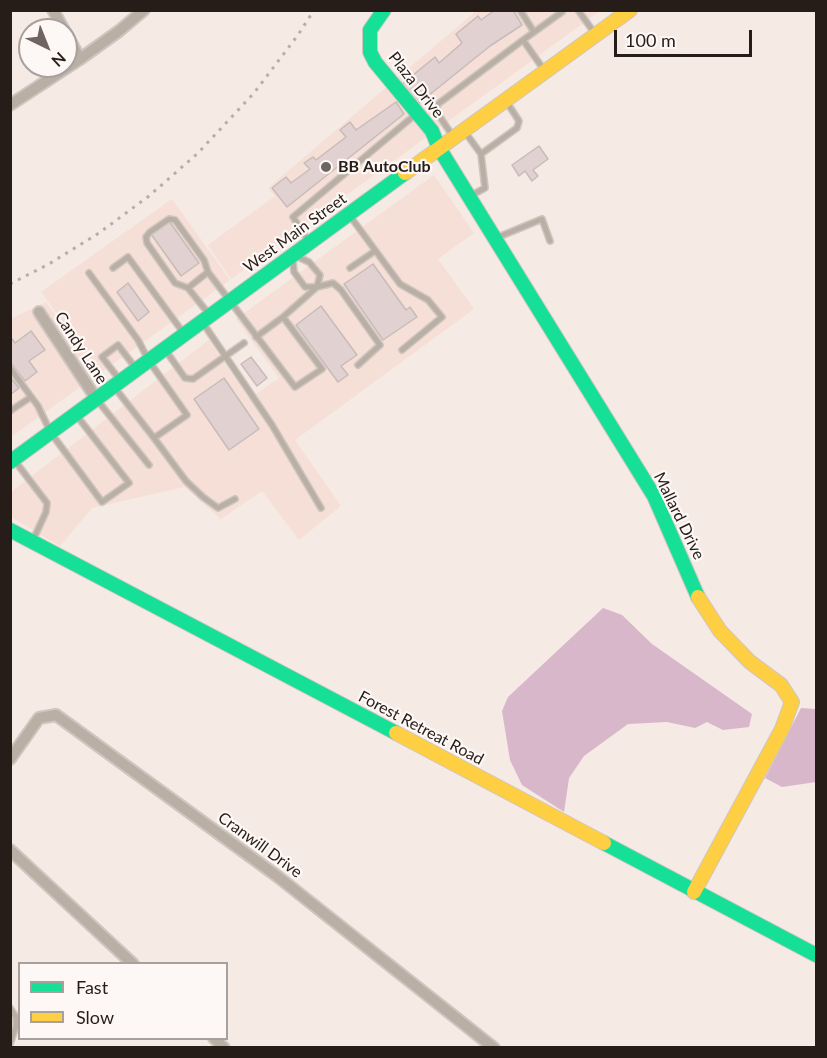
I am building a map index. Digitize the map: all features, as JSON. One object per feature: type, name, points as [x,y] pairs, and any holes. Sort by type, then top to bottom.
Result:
[{"type":"street","points":[[10,105],[80,59],[144,10]]},
{"type":"street","name":"Plaza Drive","points":[[384,10],[370,30],[370,52],[375,62],[432,131],[439,148]]},
{"type":"street","name":"West Main Street","points":[[12,459],[97,400],[630,10]]},
{"type":"street","points":[[78,55],[80,59]]},
{"type":"street","name":"Mallard Drive","points":[[439,148],[654,496],[696,593],[720,631],[750,662],[781,685],[792,702],[782,729],[694,892]]},
{"type":"street","name":"Candy Lane","points":[[39,312],[97,400]]},
{"type":"street","name":"Forest Retreat Road","points":[[10,530],[816,955]]},
{"type":"street","name":"Cranwill Drive","points":[[10,759],[39,718],[56,715],[278,876],[494,1047]]},
{"type":"street","points":[[10,850],[132,962]]},
{"type":"lane","points":[[520,10],[534,32]]},
{"type":"lane","points":[[578,10],[596,35]]},
{"type":"lane","points":[[469,197],[485,189],[481,154],[436,111],[438,104],[562,12]]},
{"type":"lane","points":[[523,40],[545,72]]},
{"type":"lane","points":[[481,154],[517,128],[519,121],[506,100]]},
{"type":"lane","points":[[309,243],[293,217],[417,113]]},
{"type":"lane","points":[[349,214],[400,285],[428,300],[442,316],[402,350]]},
{"type":"lane","points":[[283,317],[322,369],[295,387],[208,272],[204,260],[175,220],[169,219],[146,237],[147,243],[175,283],[188,288],[225,356],[276,431],[321,508]]},
{"type":"lane","points":[[495,239],[542,219],[550,241]]},
{"type":"lane","points":[[350,268],[375,251]]},
{"type":"lane","points":[[256,337],[317,288],[320,275],[309,262],[293,255],[294,272],[305,287],[317,288],[333,283],[341,290],[381,345],[358,365]]},
{"type":"lane","points":[[113,268],[128,257],[185,335]]},
{"type":"lane","points":[[188,288],[208,272]]},
{"type":"lane","points":[[88,273],[138,340],[149,361],[187,415],[154,438]]},
{"type":"lane","points":[[165,349],[188,380],[197,377],[244,343]]},
{"type":"lane","points":[[137,370],[118,345],[102,357],[117,384],[186,481],[218,508],[235,499]]},
{"type":"lane","points":[[10,368],[38,405],[51,433],[102,502],[129,483],[76,414]]},
{"type":"lane","points":[[10,411],[31,397]]},
{"type":"lane","points":[[97,400],[149,465]]},
{"type":"lane","points":[[12,459],[47,503],[46,512],[32,542]]},
{"type":"lane","points":[[10,1008],[16,1017],[16,1026],[10,1044]]},
{"type":"shaded area","points":[[476,11],[600,11],[231,279],[208,245],[275,196],[268,188]]},
{"type":"shaded area","points":[[434,175],[474,233],[438,259],[474,309],[295,440],[341,506],[299,540],[262,491],[221,519],[184,487],[92,508],[60,546],[11,517],[11,492],[209,340],[249,399],[279,378],[236,319]]},
{"type":"shaded area","points":[[172,199],[230,280],[100,373],[41,292]]},
{"type":"shaded area","points":[[46,302],[98,374],[11,437],[10,319]]},
{"type":"shaded area","points":[[603,608],[622,615],[652,644],[752,714],[749,727],[723,730],[707,722],[695,728],[667,722],[628,724],[584,756],[569,778],[564,812],[522,785],[510,760],[502,711],[508,697]]},
{"type":"shaded area","points":[[801,708],[816,709],[816,782],[782,787],[765,778]]},
{"type":"building","points":[[495,10],[513,10],[522,25],[490,46],[418,104],[401,85],[435,57],[439,63],[462,43],[456,34],[478,16],[481,20]]},
{"type":"building","points":[[396,102],[404,114],[287,207],[272,188],[286,177],[291,183],[310,169],[304,163],[313,157],[316,160],[346,137],[340,130],[350,122],[356,130]]},
{"type":"building","points":[[539,146],[548,159],[533,170],[538,176],[532,181],[525,171],[519,176],[512,165]]},
{"type":"building","points":[[169,221],[199,263],[181,276],[151,234]]},
{"type":"building","points":[[373,264],[406,310],[410,307],[417,317],[383,340],[344,284]]},
{"type":"building","points":[[128,283],[149,312],[138,321],[117,292]]},
{"type":"building","points":[[321,306],[357,355],[341,366],[348,375],[338,382],[296,325]]},
{"type":"building","points":[[31,331],[45,350],[29,361],[37,372],[25,381],[10,362],[10,336],[15,343]]},
{"type":"building","points":[[251,357],[267,378],[257,386],[241,364]]},
{"type":"building","points":[[10,377],[19,388],[10,395]]},
{"type":"building","points":[[224,378],[259,429],[229,450],[194,399]]},
{"type":"railway","points":[[10,284],[49,264],[99,233],[149,196],[198,153],[254,93],[314,10]]},
{"type":"traffic: fast","points":[[384,10],[370,30],[370,52],[375,62],[432,131],[439,148],[654,496],[698,597]]},
{"type":"traffic: fast","points":[[10,462],[405,173]]},
{"type":"traffic: fast","points":[[10,530],[396,733]]},
{"type":"traffic: fast","points":[[604,843],[816,955]]},
{"type":"traffic: slow","points":[[405,173],[630,10]]},
{"type":"traffic: slow","points":[[694,892],[782,729],[792,702],[781,685],[750,662],[720,631],[698,597]]},
{"type":"traffic: slow","points":[[396,733],[604,843]]},
{"type":"place","name":"BB AutoClub","points":[[326,167]]}]
